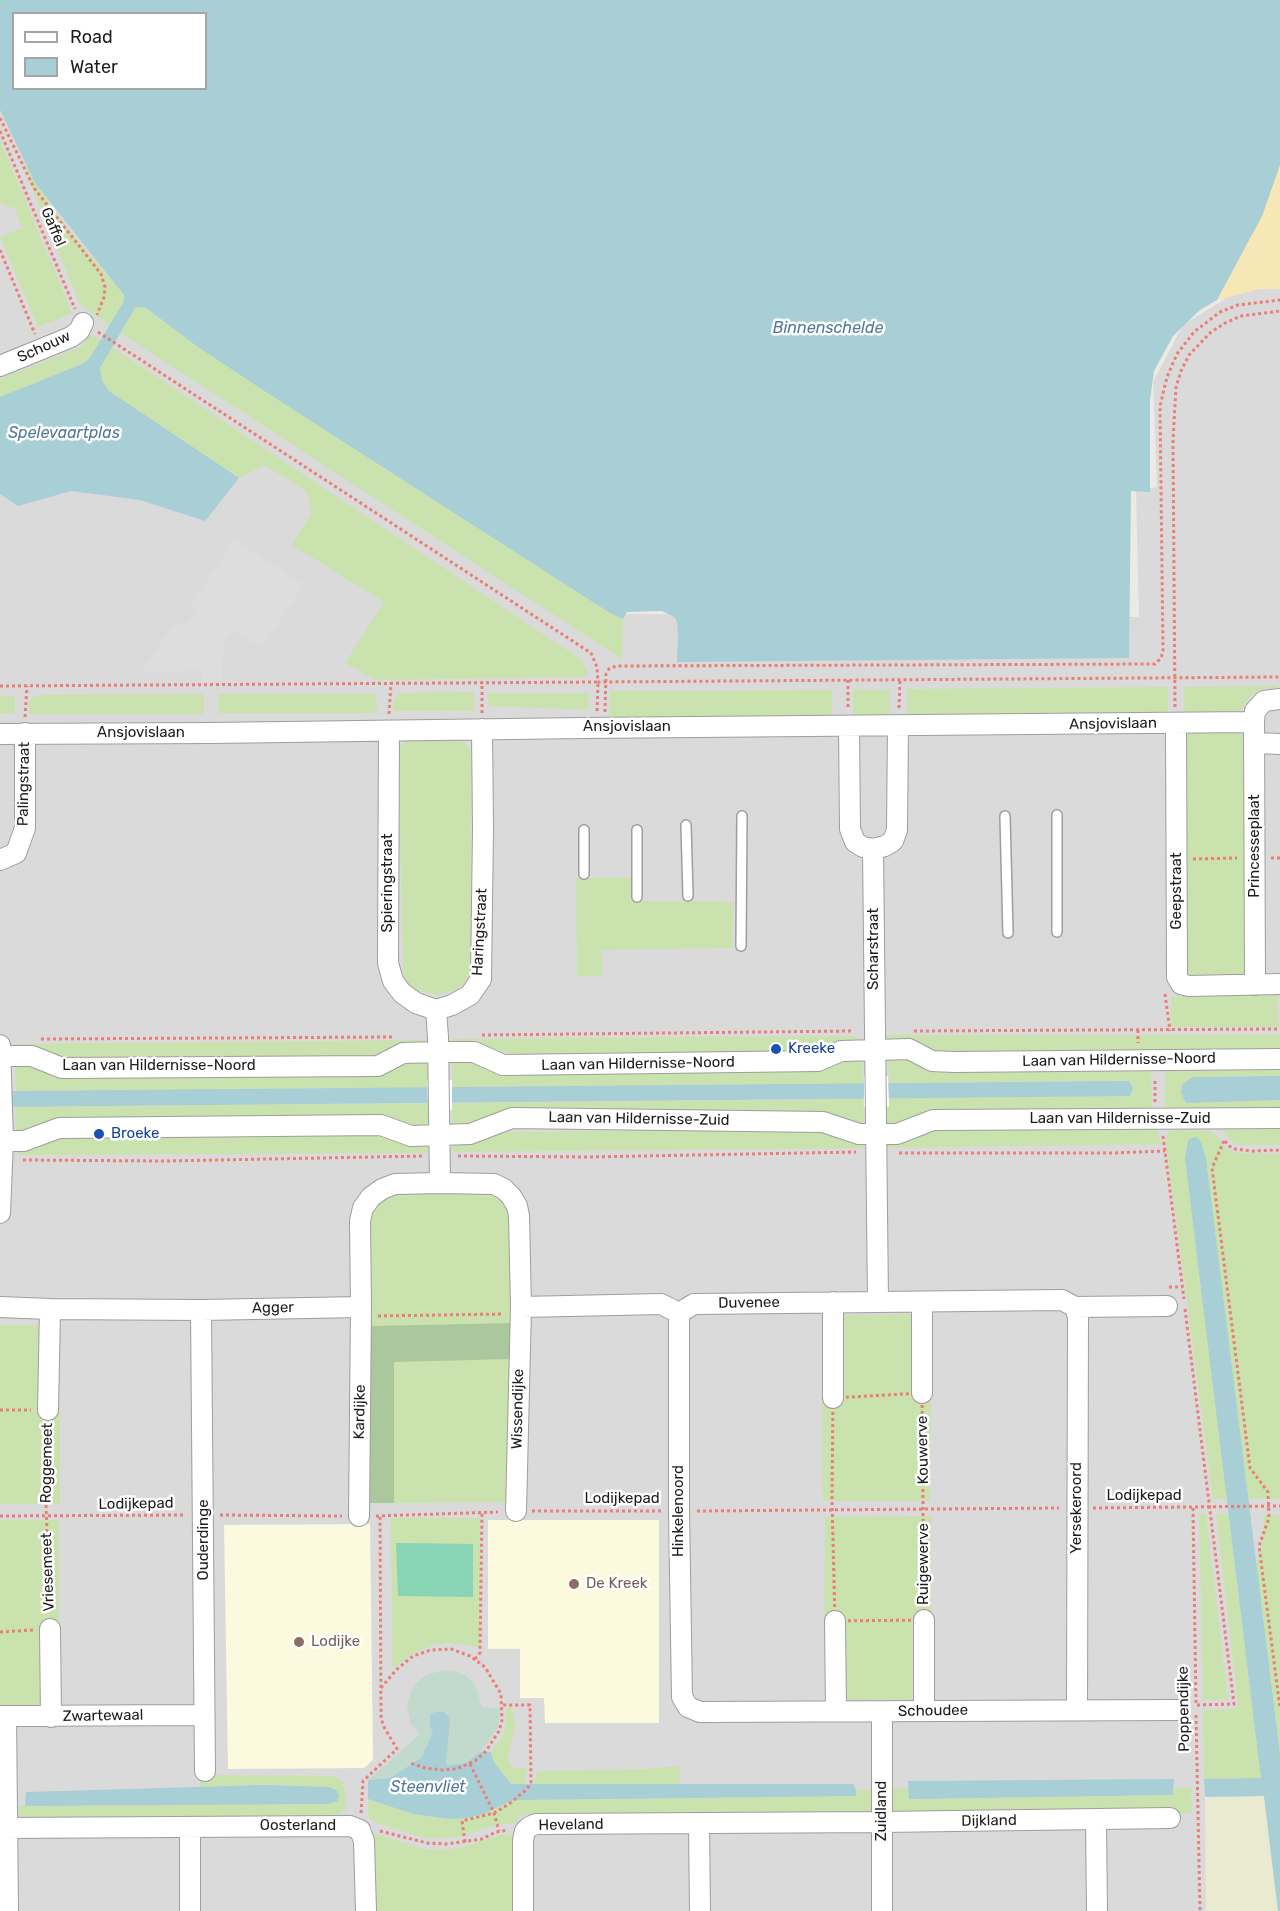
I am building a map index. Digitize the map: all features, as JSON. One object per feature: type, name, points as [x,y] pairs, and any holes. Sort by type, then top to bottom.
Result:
[{"type":"street","name":"Schouw","points":[[0,366],[71,337],[87,325]]},
{"type":"street","points":[[1254,722],[1255,711],[1264,701],[1280,699]]},
{"type":"street","name":"Ansjovislaan","points":[[0,734],[22,724],[211,734],[482,729],[1254,722]]},
{"type":"street","name":"Princesseplaat","points":[[1254,722],[1255,985]]},
{"type":"street","name":"Palingstraat","points":[[0,860],[16,854],[25,828],[22,724]]},
{"type":"street","name":"Geepstraat","points":[[1176,724],[1177,977]]},
{"type":"street","points":[[849,726],[850,829],[855,842],[873,849],[893,841],[897,830],[898,726]]},
{"type":"street","name":"Haringstraat","points":[[436,1010],[452,1005],[470,995],[481,979],[482,729]]},
{"type":"street","name":"Spieringstraat","points":[[389,731],[388,963],[393,981],[402,993],[417,1003],[436,1010]]},
{"type":"street","points":[[1255,743],[1280,744]]},
{"type":"street","name":"Scharstraat","points":[[873,849],[875,1041]]},
{"type":"street","points":[[1177,977],[1181,984],[1189,986],[1280,984]]},
{"type":"street","points":[[436,1010],[440,1183]]},
{"type":"street","points":[[875,1041],[878,1301]]},
{"type":"street","name":"Laan van Hildernisse-Noord","points":[[0,1052],[32,1056],[62,1068],[378,1066],[402,1053],[438,1052],[474,1052],[503,1065],[818,1061],[841,1051],[875,1041],[909,1049],[933,1061],[943,1062],[1280,1059]]},
{"type":"street","points":[[0,1052],[2,1113],[0,1213]]},
{"type":"street","name":"Laan van Hildernisse-Zuid","points":[[2,1147],[59,1128],[381,1125],[411,1136],[470,1134],[513,1118],[823,1122],[859,1134],[876,1143],[933,1120],[1280,1118]]},
{"type":"street","points":[[361,1312],[360,1221],[363,1208],[371,1197],[394,1184],[440,1183],[494,1184],[512,1196],[519,1216],[520,1311],[661,1304],[679,1313]]},
{"type":"street","name":"Duvenee","points":[[679,1313],[694,1304],[878,1301],[922,1303],[1062,1300],[1075,1307],[1167,1306]]},
{"type":"street","points":[[833,1302],[833,1398]]},
{"type":"street","points":[[922,1303],[922,1393]]},
{"type":"street","name":"Agger","points":[[0,1307],[50,1310],[361,1312]]},
{"type":"street","name":"Yersekeroord","points":[[1075,1307],[1078,1317],[1077,1709]]},
{"type":"street","name":"Roggemeet","points":[[48,1410],[50,1310]]},
{"type":"street","name":"Ouderdinge","points":[[201,1310],[205,1771]]},
{"type":"street","name":"Wissendijke","points":[[516,1511],[520,1311]]},
{"type":"street","name":"Kardijke","points":[[358,1516],[361,1312]]},
{"type":"street","name":"Hinkelenoord","points":[[679,1313],[678,1511],[682,1697],[688,1707]]},
{"type":"street","name":"Ruigewerve","points":[[924,1620],[924,1711]]},
{"type":"street","points":[[835,1621],[836,1711]]},
{"type":"street","name":"Vriesemeet","points":[[50,1629],[51,1717]]},
{"type":"street","name":"Schoudee","points":[[688,1707],[700,1712],[882,1712],[1187,1707]]},
{"type":"street","name":"Zwartewaal","points":[[3,1716],[197,1715],[204,1711]]},
{"type":"street","name":"Zuidland","points":[[882,1712],[882,1911]]},
{"type":"street","points":[[3,1716],[3,1828],[8,1911]]},
{"type":"street","name":"Dijkland","points":[[882,1822],[1170,1818]]},
{"type":"street","points":[[1096,1820],[1097,1911]]},
{"type":"street","name":"Heveland","points":[[523,1911],[525,1831],[536,1824],[882,1822]]},
{"type":"street","points":[[699,1824],[700,1911]]},
{"type":"street","name":"Oosterland","points":[[3,1828],[350,1826],[360,1830],[364,1841],[366,1911]]},
{"type":"street","points":[[190,1827],[190,1911]]},
{"type":"lane","points":[[1057,815],[1057,932]]},
{"type":"lane","points":[[741,946],[742,816]]},
{"type":"lane","points":[[1005,816],[1008,933]]},
{"type":"lane","points":[[686,825],[688,896]]},
{"type":"lane","points":[[584,830],[584,874]]},
{"type":"lane","points":[[637,830],[637,897]]},
{"type":"path","points":[[0,118],[34,188],[101,274],[105,287],[101,308],[87,325],[591,653],[597,667],[597,715],[604,715],[606,674],[609,669],[616,666],[1155,664],[1161,658],[1163,651],[1160,406],[1167,377],[1177,354],[1194,332],[1220,312],[1238,305],[1280,300]]},
{"type":"path","name":"Gaffel","points":[[0,131],[76,313],[87,325]]},
{"type":"path","points":[[0,250],[42,350]]},
{"type":"path","points":[[1176,724],[1173,441],[1176,387],[1189,356],[1211,332],[1241,316],[1280,311]]},
{"type":"path","points":[[0,686],[1280,677]]},
{"type":"path","points":[[848,680],[849,726]]},
{"type":"path","points":[[898,726],[900,680]]},
{"type":"path","points":[[482,729],[483,682]]},
{"type":"path","points":[[389,731],[391,683]]},
{"type":"path","points":[[22,724],[27,686]]},
{"type":"path","points":[[1176,860],[1280,858]]},
{"type":"path","points":[[1170,1031],[1163,982],[1177,977]]},
{"type":"path","points":[[910,1031],[1280,1029]]},
{"type":"path","points":[[474,1035],[875,1041]]},
{"type":"path","points":[[35,1039],[403,1037]]},
{"type":"path","points":[[1155,1060],[1155,1119],[1163,1133],[1234,1704],[1187,1707]]},
{"type":"path","points":[[1220,1135],[1229,1146],[1235,1149],[1280,1150]]},
{"type":"path","points":[[1224,1140],[1212,1168],[1250,1468],[1268,1492],[1269,1518],[1259,1545],[1280,1708]]},
{"type":"path","points":[[2,1147],[44,1162],[440,1155],[589,1157],[876,1143],[1112,1153],[1165,1151]]},
{"type":"path","points":[[361,1312],[520,1311]]},
{"type":"path","points":[[835,1621],[832,1508],[833,1398],[922,1393]]},
{"type":"path","name":"Kouwerve","points":[[922,1393],[923,1508]]},
{"type":"path","name":"Roggemeet","points":[[0,1410],[48,1410],[46,1516]]},
{"type":"path","name":"Lodijkepad","points":[[0,1516],[358,1516],[516,1511],[1280,1506]]},
{"type":"path","name":"Poppendijke","points":[[1193,1507],[1187,1707],[1200,1911]]},
{"type":"path","name":"Ruigewerve","points":[[835,1621],[924,1620],[923,1508]]},
{"type":"path","points":[[475,1659],[480,1653],[482,1512]]},
{"type":"path","points":[[361,1821],[363,1781],[397,1749],[381,1718],[380,1515]]},
{"type":"path","name":"Vriesemeet","points":[[0,1632],[50,1629],[46,1516]]},
{"type":"path","points":[[381,1688],[396,1670],[413,1656],[431,1650],[451,1649],[470,1656],[485,1666],[501,1694],[502,1720],[493,1742],[470,1764],[456,1769],[443,1770],[410,1763]]},
{"type":"path","points":[[465,1842],[462,1821],[494,1813],[527,1789],[531,1782],[530,1705],[502,1705]]},
{"type":"path","points":[[470,1764],[494,1813],[499,1832]]},
{"type":"path","points":[[376,1830],[427,1843],[447,1844],[482,1839],[499,1832],[525,1831]]},
{"type":"shaded area","points":[[0,77],[12,87],[12,90],[15,90],[624,614],[1139,617],[1136,490],[1157,487],[1153,382],[1183,325],[1225,299],[1280,166],[1280,1911],[0,1911]]},
{"type":"shaded area","points":[[234,539],[304,585],[262,648],[234,631],[225,643],[221,681],[203,681],[202,670],[141,673],[175,622],[185,627],[197,609],[191,605]]},
{"type":"shaded area","name":"De Kreek","points":[[488,1520],[659,1520],[659,1723],[545,1723],[544,1698],[520,1698],[520,1649],[488,1649]]},
{"type":"shaded area","name":"Lodijke","points":[[370,1524],[373,1760],[364,1768],[228,1769],[224,1525]]},
{"type":"shaded area","points":[[444,1670],[458,1672],[469,1678],[476,1688],[482,1707],[501,1709],[498,1726],[490,1740],[477,1756],[466,1763],[448,1765],[434,1733],[421,1758],[390,1778],[368,1780],[420,1734],[410,1723],[407,1705],[413,1686],[426,1675]]},
{"type":"shaded area","points":[[1264,1796],[1278,1911],[1206,1911],[1205,1797]]},
{"type":"green space","points":[[0,139],[72,313],[38,327],[0,237],[22,228],[14,208],[2,204],[0,199]]},
{"type":"green space","points":[[23,159],[35,183],[67,227],[124,295],[124,301],[109,325],[80,304],[31,185]]},
{"type":"green space","points":[[135,308],[145,308],[198,347],[266,392],[610,613],[623,619],[622,659],[121,333]]},
{"type":"green space","points":[[90,333],[101,340],[90,358],[82,364],[0,397],[0,379],[76,349],[83,345]]},
{"type":"green space","points":[[112,347],[582,660],[588,672],[584,677],[376,680],[345,663],[384,602],[292,545],[311,514],[310,501],[304,489],[264,465],[239,478],[109,391],[102,381],[100,368]]},
{"type":"green space","points":[[1277,686],[1277,688],[1265,688],[1251,695],[1242,708],[1233,714],[1184,716],[1184,687]]},
{"type":"green space","points":[[1168,687],[1168,716],[907,719],[907,689]]},
{"type":"green space","points":[[832,690],[832,718],[609,721],[610,691]]},
{"type":"green space","points":[[853,690],[890,690],[890,719],[853,719]]},
{"type":"green space","points":[[474,692],[474,711],[393,711],[393,702],[399,693]]},
{"type":"green space","points":[[488,693],[589,693],[588,710],[489,706]]},
{"type":"green space","points":[[204,694],[204,714],[29,714],[29,702],[33,697],[44,695]]},
{"type":"green space","points":[[219,694],[376,694],[377,713],[218,713]]},
{"type":"green space","points":[[0,696],[15,696],[15,713],[0,713]]},
{"type":"green space","points":[[1233,729],[1241,733],[1246,741],[1245,977],[1184,978],[1182,730]]},
{"type":"green space","points":[[455,740],[464,742],[471,753],[471,973],[457,989],[437,995],[419,991],[408,984],[403,974],[398,746],[407,741]]},
{"type":"green space","points":[[576,878],[632,878],[633,901],[733,902],[732,948],[602,950],[602,976],[577,976]]},
{"type":"green space","points":[[1277,995],[1279,1027],[1171,1027],[1171,996]]},
{"type":"green space","points":[[882,1035],[1280,1035],[1280,1050],[943,1053],[882,1041]]},
{"type":"green space","points":[[856,1036],[857,1043],[813,1058],[517,1055],[495,1049],[451,1045],[451,1039]]},
{"type":"green space","points":[[427,1040],[428,1045],[372,1059],[84,1062],[50,1058],[11,1044]]},
{"type":"green space","points":[[894,1055],[1151,1064],[1152,1111],[882,1130],[882,1098],[1130,1096],[1132,1083],[1129,1081],[889,1083],[888,1060]]},
{"type":"green space","points":[[452,1057],[844,1058],[862,1060],[863,1084],[452,1088]]},
{"type":"green space","points":[[428,1059],[428,1088],[16,1091],[15,1070],[19,1063],[408,1061]]},
{"type":"green space","points":[[1280,1063],[1280,1076],[1193,1077],[1180,1088],[1186,1103],[1280,1100],[1280,1112],[1165,1111],[1165,1064]]},
{"type":"green space","points":[[863,1099],[864,1122],[859,1127],[452,1126],[452,1103]]},
{"type":"green space","points":[[428,1103],[428,1128],[20,1135],[15,1127],[16,1107]]},
{"type":"green space","points":[[1157,1125],[1161,1144],[883,1148],[883,1144],[940,1129]]},
{"type":"green space","points":[[1219,1125],[1280,1125],[1280,1145],[1241,1145],[1232,1142]]},
{"type":"green space","points":[[817,1130],[863,1143],[865,1148],[452,1152],[452,1144],[504,1132]]},
{"type":"green space","points":[[1171,1130],[1210,1131],[1227,1149],[1236,1153],[1280,1154],[1280,1499],[1248,1499],[1206,1158],[1185,1149],[1227,1499],[1213,1499],[1166,1143],[1167,1134]]},
{"type":"green space","points":[[385,1133],[428,1143],[428,1153],[19,1155],[18,1150],[60,1136]]},
{"type":"green space","points":[[498,1191],[511,1213],[512,1323],[369,1326],[369,1209],[386,1194]]},
{"type":"green space","points":[[915,1314],[931,1392],[930,1501],[823,1501],[822,1393],[841,1393],[840,1315]]},
{"type":"green space","points":[[512,1323],[512,1359],[394,1362],[394,1503],[370,1503],[369,1326]]},
{"type":"green space","points":[[0,1325],[43,1325],[42,1410],[60,1410],[60,1504],[0,1504]]},
{"type":"green space","points":[[512,1359],[512,1502],[394,1503],[393,1361]]},
{"type":"green space","points":[[1199,1514],[1206,1514],[1228,1700],[1203,1700]]},
{"type":"green space","points":[[1216,1514],[1229,1514],[1261,1778],[1204,1779],[1203,1710],[1234,1709],[1238,1703]]},
{"type":"green space","points":[[1264,1515],[1280,1515],[1280,1754],[1256,1564],[1262,1546]]},
{"type":"green space","points":[[931,1516],[931,1616],[912,1619],[912,1700],[842,1700],[842,1617],[824,1617],[825,1517]]},
{"type":"green space","points":[[391,1518],[480,1518],[479,1647],[448,1643],[436,1644],[415,1652],[395,1667],[392,1666]]},
{"type":"green space","points":[[0,1520],[59,1520],[59,1627],[42,1707],[0,1708]]},
{"type":"green space","points":[[396,1543],[473,1544],[473,1597],[398,1596]]},
{"type":"green space","points":[[507,1706],[511,1706],[515,1724],[508,1757],[510,1765],[515,1768],[527,1768],[525,1785],[511,1784],[494,1762],[491,1752],[505,1731]]},
{"type":"green space","points":[[680,1766],[680,1784],[534,1785],[537,1771]]},
{"type":"green space","points":[[200,1775],[334,1776],[343,1782],[345,1810],[337,1815],[265,1817],[24,1819],[18,1814],[19,1806],[328,1804],[338,1801],[336,1790],[329,1787],[263,1785],[200,1787]]},
{"type":"green space","points":[[1191,1787],[1192,1813],[890,1813],[891,1789],[908,1788],[910,1799],[1173,1795],[1175,1788]]},
{"type":"green space","points":[[856,1790],[875,1790],[875,1813],[517,1815],[517,1823],[498,1824],[462,1836],[443,1838],[425,1838],[377,1823],[368,1817],[368,1799],[413,1814],[449,1819],[497,1808],[510,1801],[518,1800],[855,1796]]},
{"type":"green space","points":[[364,1830],[423,1849],[444,1850],[464,1847],[500,1835],[517,1835],[516,1911],[369,1911]]},
{"type":"sand","points":[[1280,165],[1280,289],[1260,289],[1217,300],[1262,216]]},
{"type":"water","name":"Binnenschelde","points":[[0,0],[1280,0],[1280,165],[1262,216],[1217,300],[1200,310],[1173,336],[1154,371],[1150,400],[1150,492],[1131,491],[1129,658],[677,662],[678,633],[677,621],[674,617],[662,611],[627,612],[623,619],[610,613],[266,392],[198,347],[146,308],[139,307],[135,308],[100,368],[102,381],[109,391],[239,478],[205,521],[140,500],[71,491],[18,506],[0,494],[0,397],[82,364],[90,358],[124,301],[124,295],[35,183],[0,110]]},
{"type":"water","points":[[1280,1076],[1280,1100],[1186,1103],[1181,1092],[1182,1084],[1193,1077]]},
{"type":"water","points":[[1129,1081],[1133,1088],[1130,1096],[0,1107],[0,1092],[16,1091]]},
{"type":"water","points":[[1198,1138],[1201,1143],[1206,1158],[1280,1754],[1280,1911],[1278,1911],[1264,1796],[1205,1797],[1204,1779],[1261,1778],[1185,1158],[1188,1140]]},
{"type":"water","name":"Steenvliet","points":[[444,1712],[450,1718],[446,1763],[448,1765],[466,1763],[480,1752],[491,1752],[494,1762],[511,1784],[853,1784],[856,1796],[518,1800],[468,1818],[449,1819],[413,1814],[368,1799],[368,1780],[390,1778],[421,1758],[433,1733],[430,1726],[430,1714]]},
{"type":"water","points":[[1174,1779],[1173,1795],[909,1799],[908,1781]]},
{"type":"water","points":[[263,1785],[329,1787],[336,1790],[339,1795],[338,1801],[328,1804],[25,1806],[26,1792]]},
{"type":"pier","points":[[864,1076],[888,1076],[889,1107],[864,1107]]},
{"type":"pier","points":[[427,1080],[452,1080],[452,1110],[428,1110]]},
{"type":"place","name":"Kreeke","points":[[776,1049]]},
{"type":"place","name":"Broeke","points":[[99,1134]]},
{"type":"place","name":"De Kreek","points":[[574,1584]]},
{"type":"place","name":"Lodijke","points":[[299,1642]]},
{"type":"water label","name":"Spelevaartplas","points":[[64,433]]}]
